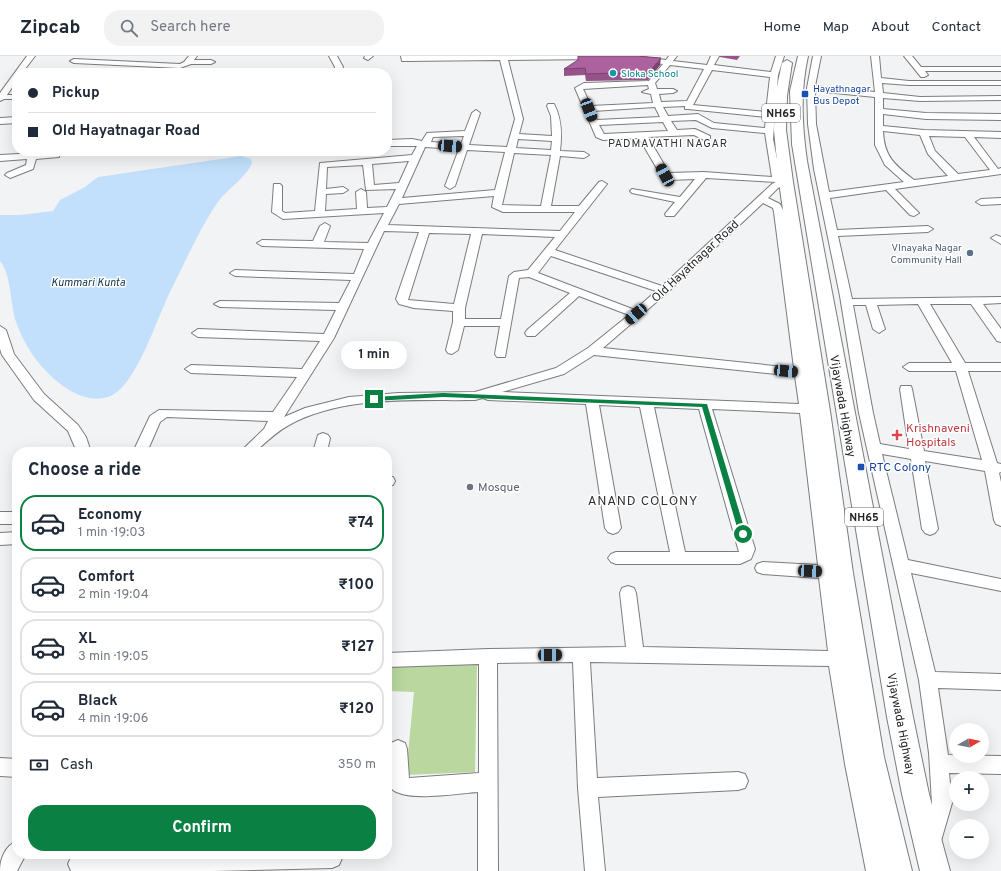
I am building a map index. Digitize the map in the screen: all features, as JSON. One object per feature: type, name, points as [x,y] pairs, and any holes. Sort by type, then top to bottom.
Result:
[{"type":"highway","name":"Vijaywada Highway","points":[[789,56],[782,96],[780,130],[783,181],[799,311],[842,573],[847,660],[871,756],[897,871]]},
{"type":"highway","name":"Vijaywada Highway","points":[[803,56],[795,112],[800,162],[850,446],[873,560],[892,679],[907,758],[932,862]]},
{"type":"street","points":[[22,68],[31,56]]},
{"type":"street","points":[[154,65],[162,56]]},
{"type":"street","points":[[333,56],[339,68]]},
{"type":"street","points":[[405,56],[406,59],[586,56],[608,57]]},
{"type":"street","points":[[688,104],[707,67],[715,56]]},
{"type":"street","points":[[780,56],[774,75],[770,131],[776,175],[783,181]]},
{"type":"street","points":[[817,56],[811,88],[812,124],[824,196],[847,302],[874,448],[928,680],[939,764],[942,803],[932,862]]},
{"type":"street","points":[[876,56],[879,95],[879,145],[888,163],[911,183]]},
{"type":"street","points":[[908,56],[931,83]]},
{"type":"street","points":[[502,57],[519,119],[499,193],[498,208],[583,209]]},
{"type":"street","points":[[641,58],[671,59],[707,67],[774,75]]},
{"type":"street","points":[[74,61],[183,66],[190,59],[211,62]]},
{"type":"street","points":[[640,92],[653,88],[671,59]]},
{"type":"street","points":[[972,60],[999,85]]},
{"type":"street","points":[[919,69],[1001,68]]},
{"type":"street","points":[[877,80],[999,85]]},
{"type":"street","points":[[0,98],[12,82]]},
{"type":"street","points":[[673,91],[653,88],[584,85],[579,88],[585,95],[588,109],[599,135],[603,137],[696,132],[707,138]]},
{"type":"street","points":[[653,88],[659,105],[674,133]]},
{"type":"street","points":[[811,88],[920,99],[1001,98]]},
{"type":"street","points":[[0,98],[12,98]]},
{"type":"street","points":[[588,109],[688,104],[688,106],[723,107],[770,115]]},
{"type":"street","points":[[546,208],[557,139],[556,117],[552,106]]},
{"type":"street","points":[[878,111],[926,116],[1001,117]]},
{"type":"street","points":[[450,186],[476,113]]},
{"type":"street","points":[[594,123],[698,117],[712,126],[770,131]]},
{"type":"street","points":[[0,120],[12,120]]},
{"type":"street","points":[[880,128],[924,133],[1001,135]]},
{"type":"street","points":[[264,436],[278,417],[304,373],[328,338],[344,307],[371,246],[423,144],[430,135],[468,133]]},
{"type":"street","points":[[924,133],[926,145],[955,177]]},
{"type":"street","points":[[642,135],[665,175],[668,177],[703,176],[783,181]]},
{"type":"street","points":[[968,135],[999,171]]},
{"type":"street","points":[[514,136],[557,139]]},
{"type":"street","points":[[392,143],[412,142],[584,155]]},
{"type":"street","points":[[10,175],[30,167],[32,156]]},
{"type":"street","points":[[0,158],[56,156]]},
{"type":"street","points":[[320,215],[323,165],[415,158]]},
{"type":"street","points":[[367,161],[369,188],[402,186]]},
{"type":"street","points":[[824,196],[999,171]]},
{"type":"street","points":[[670,214],[703,176]]},
{"type":"street","name":"Old Hayatnagar Road","points":[[252,447],[264,436],[284,422],[310,411],[349,401],[413,396],[475,396],[560,371],[592,351],[636,314],[664,290],[762,199],[774,186],[783,181]]},
{"type":"street","points":[[531,274],[550,252],[562,234],[602,184]]},
{"type":"street","points":[[277,186],[277,212],[283,216],[362,212],[393,205],[499,193]]},
{"type":"street","points":[[887,186],[914,213]]},
{"type":"street","points":[[321,192],[343,190]]},
{"type":"street","points":[[635,191],[681,200]]},
{"type":"street","points":[[361,192],[362,212]]},
{"type":"street","points":[[762,199],[777,206],[779,212],[799,311],[801,373],[826,572],[847,660],[854,764],[876,871]]},
{"type":"street","points":[[981,202],[1001,201]]},
{"type":"street","points":[[318,245],[325,226]]},
{"type":"street","points":[[380,228],[562,234]]},
{"type":"street","points":[[425,229],[402,299],[403,302],[414,305],[459,308]]},
{"type":"street","points":[[832,232],[928,230]]},
{"type":"street","points":[[452,350],[459,322],[459,308],[477,232]]},
{"type":"street","points":[[262,243],[371,246]]},
{"type":"street","points":[[550,252],[664,290]]},
{"type":"street","points":[[235,273],[256,278],[358,277]]},
{"type":"street","points":[[501,354],[514,276],[521,273],[531,274],[636,314]]},
{"type":"street","points":[[531,333],[578,291]]},
{"type":"street","points":[[847,302],[1001,300]]},
{"type":"street","points":[[870,301],[879,329]]},
{"type":"street","points":[[922,301],[960,367],[996,468],[1001,520]]},
{"type":"street","points":[[975,301],[1001,338]]},
{"type":"street","points":[[220,304],[344,307]]},
{"type":"street","points":[[459,322],[506,323]]},
{"type":"street","points":[[0,330],[8,355],[39,397],[73,428],[82,447]]},
{"type":"street","points":[[198,333],[328,338]]},
{"type":"street","points":[[592,351],[801,373]]},
{"type":"street","points":[[909,367],[1001,367]]},
{"type":"street","points":[[191,369],[304,373]]},
{"type":"street","points":[[906,389],[916,455],[930,529]]},
{"type":"street","points":[[475,396],[592,399],[806,409]]},
{"type":"street","points":[[592,399],[613,528]]},
{"type":"street","points":[[646,402],[678,558]]},
{"type":"street","points":[[616,558],[740,558],[746,555],[747,549],[704,405]]},
{"type":"street","points":[[142,447],[155,419],[164,413],[278,417]]},
{"type":"street","points":[[321,447],[323,438]]},
{"type":"street","points":[[874,448],[996,468]]},
{"type":"street","points":[[0,539],[12,538]]},
{"type":"street","points":[[902,565],[1001,585]]},
{"type":"street","points":[[763,568],[826,572]]},
{"type":"street","points":[[628,593],[635,655]]},
{"type":"street","points":[[392,660],[581,654],[847,660]]},
{"type":"street","points":[[581,654],[588,788],[595,871]]},
{"type":"street","points":[[488,656],[488,871]]},
{"type":"street","points":[[928,680],[1001,682]]},
{"type":"street","points":[[398,749],[398,781],[403,785],[409,787],[488,782]]},
{"type":"street","points":[[939,764],[1001,765]]},
{"type":"street","points":[[0,767],[12,768]]},
{"type":"street","points":[[588,788],[738,781]]},
{"type":"street","points":[[6,871],[13,859]]},
{"type":"street","points":[[78,863],[200,866],[332,861]]},
{"type":"green space","points":[[392,664],[477,665],[475,772],[406,775],[414,692],[392,691]]},
{"type":"water","name":"Kummari Kunta","points":[[241,156],[251,159],[252,163],[241,179],[217,203],[204,225],[169,294],[146,348],[131,376],[114,394],[105,398],[96,399],[77,394],[60,384],[46,371],[32,353],[20,333],[15,319],[6,272],[0,261],[0,215],[20,215],[53,211],[60,200],[85,187],[98,177]]},
{"type":"building","points":[[578,56],[636,56],[661,58],[649,72],[586,74],[585,68],[564,69],[578,60]]},
{"type":"place","name":"Sloka School","points":[[613,73]]},
{"type":"place","name":"Hayathnagar Bus Depot","points":[[805,94]]},
{"type":"place","name":"VInayaka Nagar Community Hall","points":[[970,253]]},
{"type":"place","name":"Krishnaveni Hospitals","points":[[897,435]]},
{"type":"place","name":"RTC Colony","points":[[861,467]]},
{"type":"place","name":"Mosque","points":[[470,487]]},
{"type":"district","name":"PADMAVATHI NAGAR","points":[[668,143]]},
{"type":"district","name":"ANAND COLONY","points":[[643,500]]},
{"type":"route","points":[[374,399],[443,395],[592,399],[704,405],[743,534]]}]
